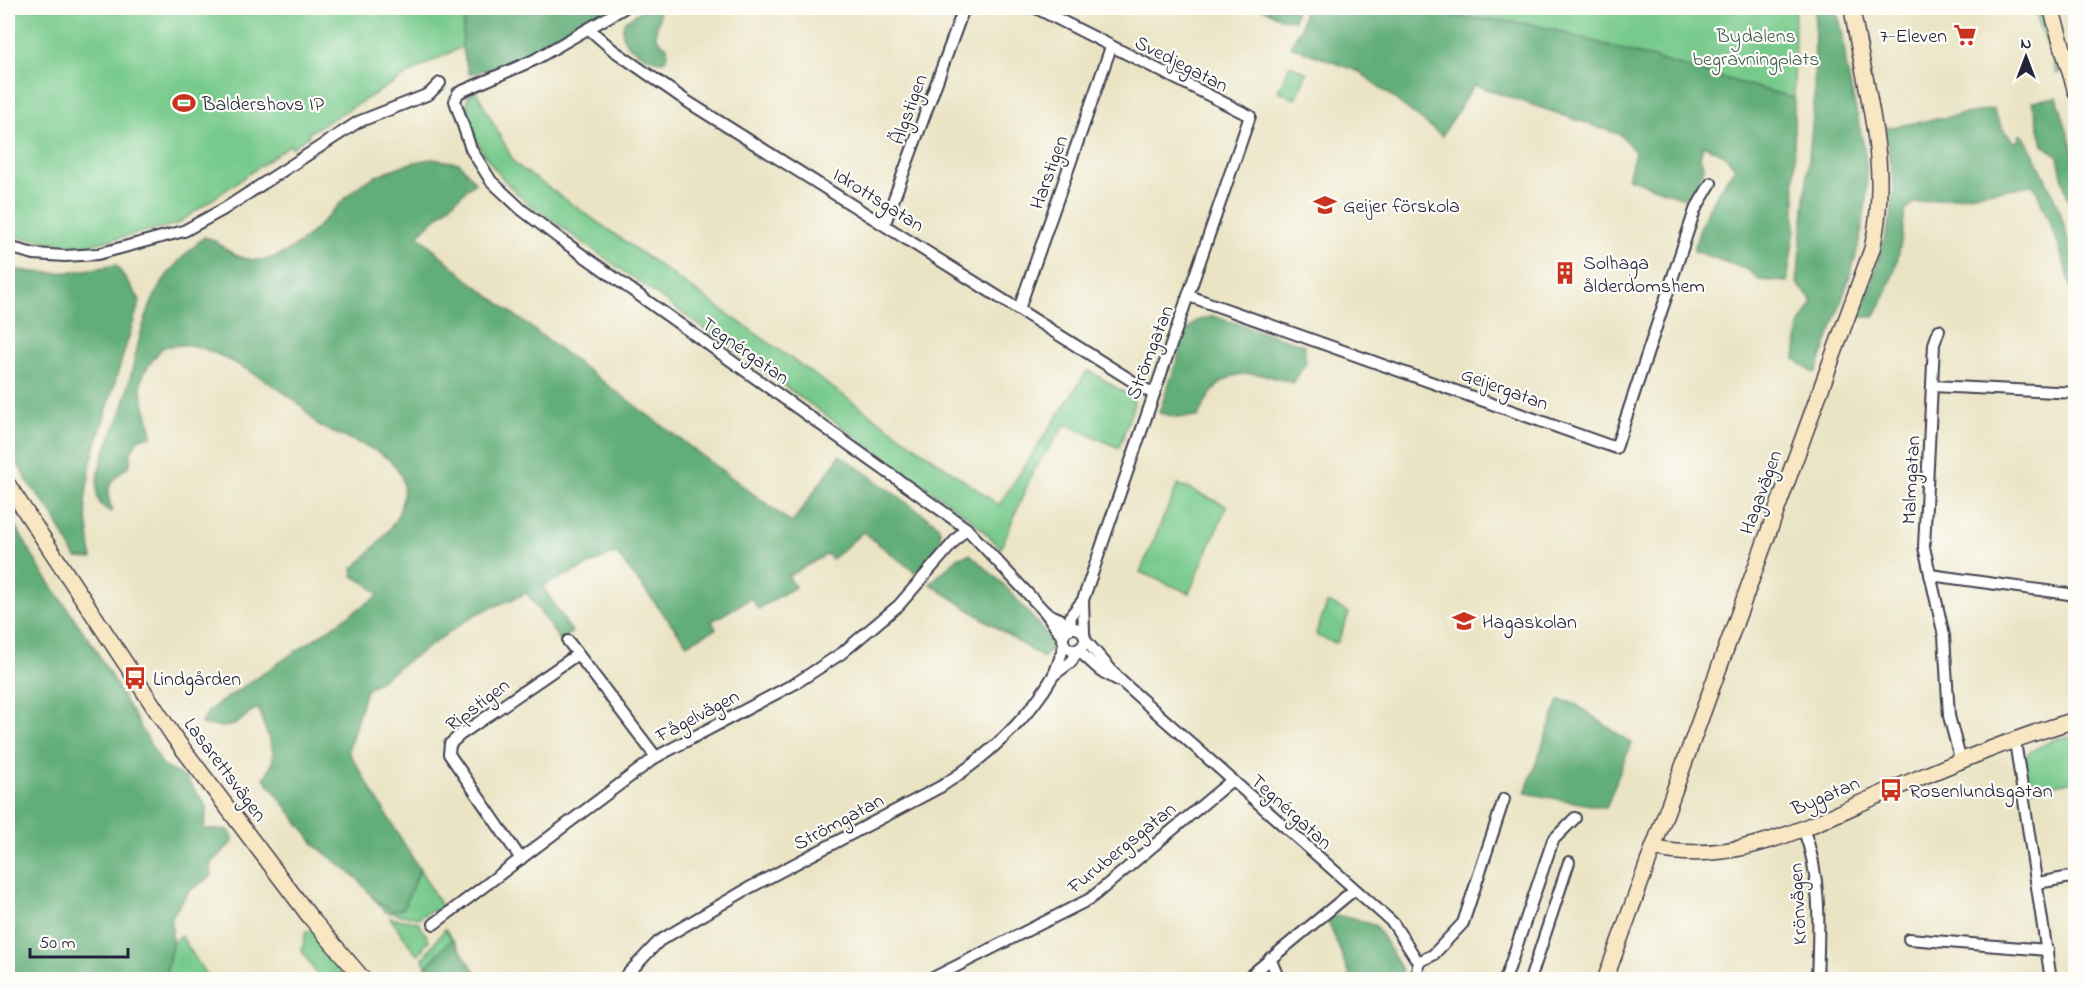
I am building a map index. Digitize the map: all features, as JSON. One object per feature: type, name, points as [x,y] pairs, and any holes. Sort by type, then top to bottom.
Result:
[{"type":"street","points":[[589,29],[624,8]]},
{"type":"street","name":"Älgstigen","points":[[885,223],[964,8]]},
{"type":"street","name":"Svedjegatan","points":[[1036,8],[1250,116]]},
{"type":"street","name":"Hagavägen","points":[[1605,980],[1851,310],[1874,238],[1880,201],[1879,153],[1852,8]]},
{"type":"street","points":[[2051,12],[2076,92]]},
{"type":"street","name":"Tegnérgatan","points":[[589,29],[534,60],[461,90],[455,97],[464,130],[478,164],[490,181],[522,210],[717,352],[966,528],[1046,613],[1060,619],[1066,637]]},
{"type":"street","name":"Idrottsgatan","points":[[589,29],[613,50],[688,102],[885,223],[1153,394]]},
{"type":"street","name":"Harstigen","points":[[1019,309],[1111,47]]},
{"type":"street","points":[[8,247],[34,254],[65,256],[98,254],[184,231],[358,122],[429,94],[441,83]]},
{"type":"street","name":"Strömgatan","points":[[1055,674],[1071,615],[1083,600],[1250,116]]},
{"type":"street","name":"Geijergatan","points":[[1189,296],[1616,448],[1695,210],[1712,183]]},
{"type":"street","name":"Malmgatan","points":[[1939,330],[1934,344],[1924,547],[1944,636],[1949,716],[1961,762]]},
{"type":"street","points":[[1932,386],[2076,393]]},
{"type":"street","name":"Lasarettsvägen","points":[[8,485],[174,737],[310,917],[364,980]]},
{"type":"street","name":"Fågelvägen","points":[[434,924],[656,757],[796,683],[842,653],[899,605],[966,528]]},
{"type":"street","points":[[1930,575],[2076,595]]},
{"type":"street","name":"Strömgatan","points":[[622,980],[659,941],[749,888],[942,786],[965,771],[1018,721],[1055,674],[1071,662],[1085,637],[1083,600]]},
{"type":"street","points":[[1078,650],[1066,637],[1080,629],[1085,637]]},
{"type":"street","name":"Tegnérgatan","points":[[1085,637],[1121,681],[1393,923],[1418,962]]},
{"type":"street","points":[[568,641],[656,757]]},
{"type":"street","name":"Tegnérgatan","points":[[1078,650],[1101,671],[1121,681]]},
{"type":"street","name":"Ripstigen","points":[[521,859],[448,754],[450,744],[578,654]]},
{"type":"street","name":"Bygatan","points":[[1653,848],[1678,853],[1712,853],[1753,846],[1803,828],[1961,762],[2076,720]]},
{"type":"street","points":[[2015,741],[2051,980]]},
{"type":"street","name":"Furubergsgatan","points":[[929,980],[1090,899],[1232,780]]},
{"type":"street","points":[[1417,980],[1418,962],[1433,955],[1463,923],[1504,799]]},
{"type":"street","points":[[1505,980],[1553,840],[1575,818]]},
{"type":"street","name":"Krönvägen","points":[[1803,828],[1813,853],[1817,878],[1817,980]]},
{"type":"street","points":[[1530,980],[1569,862]]},
{"type":"street","points":[[2038,883],[2076,876]]},
{"type":"street","points":[[1245,980],[1354,890]]},
{"type":"street","points":[[1909,939],[2048,950]]},
{"type":"street","points":[[1270,958],[1279,980]]},
{"type":"green space","name":"Baldershovs IP","points":[[8,8],[470,8],[465,9],[462,47],[422,66],[308,133],[309,136],[292,148],[290,145],[177,224],[81,247],[11,236],[8,232]]},
{"type":"green space","points":[[608,8],[501,67],[469,74],[462,47],[465,9]]},
{"type":"green space","points":[[645,8],[657,8],[659,19],[656,33],[660,42],[667,47],[668,54],[664,61],[643,55],[628,45],[624,39],[624,22]]},
{"type":"green space","points":[[1261,8],[1296,8],[1294,20],[1283,19]]},
{"type":"green space","points":[[1304,8],[1361,8],[1532,24],[1794,98],[1795,229],[1787,282],[1759,280],[1748,270],[1694,251],[1700,228],[1710,207],[1735,168],[1725,155],[1703,145],[1700,157],[1704,169],[1691,196],[1681,197],[1628,178],[1635,152],[1621,135],[1474,85],[1442,136],[1360,72],[1290,46],[1301,28]]},
{"type":"green space","name":"Bydalens begravningplats","points":[[1361,8],[1795,8],[1794,98],[1532,24]]},
{"type":"green space","points":[[1815,8],[1833,8],[1840,21],[1867,177],[1866,202],[1857,252],[1816,372],[1812,372],[1795,359],[1799,326],[1813,302],[1797,283],[1814,105]]},
{"type":"green space","points":[[2034,8],[2040,8],[2060,72],[2057,74]]},
{"type":"green space","points":[[1290,65],[1307,73],[1295,99],[1278,91]]},
{"type":"green space","points":[[476,91],[515,164],[999,505],[1088,370],[1133,398],[1134,404],[1119,448],[1066,424],[1034,469],[1001,548],[970,518],[525,201],[504,180],[476,140],[468,111],[468,96]]},
{"type":"green space","points":[[2057,97],[2075,157],[2075,216],[2065,189],[2058,157],[2043,144],[2032,101]]},
{"type":"green space","points":[[1993,109],[2002,128],[2012,140],[2017,143],[2020,134],[2025,138],[2054,197],[2072,257],[2075,301],[2059,246],[2034,185],[1914,203],[1905,211],[1896,265],[1881,304],[1874,317],[1860,317],[1891,217],[1894,189],[1885,128]]},
{"type":"green space","points":[[432,159],[459,163],[475,182],[418,235],[466,278],[554,345],[792,523],[840,455],[938,525],[941,540],[936,552],[916,573],[863,532],[832,559],[827,554],[788,576],[795,587],[758,609],[751,598],[712,621],[716,629],[687,644],[616,553],[542,586],[572,632],[560,641],[527,593],[476,614],[366,690],[348,751],[420,870],[403,909],[392,911],[374,899],[358,879],[316,846],[264,778],[273,760],[273,752],[259,709],[250,712],[231,726],[201,724],[209,710],[379,595],[367,584],[353,576],[352,570],[380,542],[395,520],[403,496],[403,483],[399,471],[381,454],[369,447],[320,426],[298,403],[261,378],[215,353],[184,345],[163,347],[144,373],[141,390],[152,436],[139,438],[131,452],[130,465],[118,474],[111,484],[108,496],[113,510],[111,512],[99,501],[97,484],[102,462],[123,407],[150,307],[166,277],[190,250],[204,237],[241,258],[261,260],[275,257],[301,242],[362,184],[392,170]]},
{"type":"green space","points":[[116,265],[140,300],[91,461],[85,501],[92,559],[76,558],[50,510],[30,485],[8,447],[8,268],[22,271],[62,272]]},
{"type":"green space","points":[[1213,316],[1304,345],[1306,363],[1293,383],[1248,374],[1236,375],[1225,380],[1206,400],[1198,417],[1176,417],[1159,413],[1187,331],[1196,321]]},
{"type":"green space","points":[[1178,484],[1227,506],[1189,593],[1140,572]]},
{"type":"green space","points":[[8,513],[42,572],[94,647],[163,766],[186,778],[207,807],[204,829],[229,830],[234,840],[210,865],[212,876],[189,891],[172,916],[172,944],[165,979],[8,979]]},
{"type":"green space","points":[[970,554],[1005,586],[1049,637],[1053,646],[1043,658],[930,584],[959,557]]},
{"type":"green space","points":[[1330,603],[1349,613],[1338,642],[1335,643],[1317,636],[1316,633],[1327,604]]},
{"type":"green space","points":[[1559,700],[1574,703],[1631,743],[1606,808],[1525,793]]},
{"type":"green space","points":[[2075,736],[2075,781],[2029,790],[2026,762],[2029,752],[2057,738]]},
{"type":"green space","points":[[420,870],[443,909],[430,911],[419,918],[386,912],[374,899],[392,911],[411,890]]},
{"type":"green space","points":[[1335,916],[1351,917],[1376,926],[1402,970],[1401,979],[1351,979],[1328,920]]},
{"type":"green space","points":[[390,918],[418,922],[429,940],[419,954],[417,955]]},
{"type":"green space","points":[[445,929],[452,939],[426,967],[423,958]]},
{"type":"green space","points":[[313,930],[352,979],[320,979],[302,951],[306,931]]},
{"type":"green space","points":[[181,936],[209,979],[165,980],[172,944]]},
{"type":"green space","points":[[452,939],[481,979],[436,979],[426,967]]},
{"type":"place","name":"7-Eleven","points":[[1965,35]]},
{"type":"place","name":"Baldershovs IP","points":[[184,103]]},
{"type":"place","name":"Geijer förskola","points":[[1325,205]]},
{"type":"place","name":"Solhaga ålderdomshem","points":[[1565,273]]},
{"type":"place","name":"Hagaskolan","points":[[1464,621]]},
{"type":"place","name":"Lindgården","points":[[135,678]]},
{"type":"place","name":"Rosenlundsgatan","points":[[1891,790]]}]
